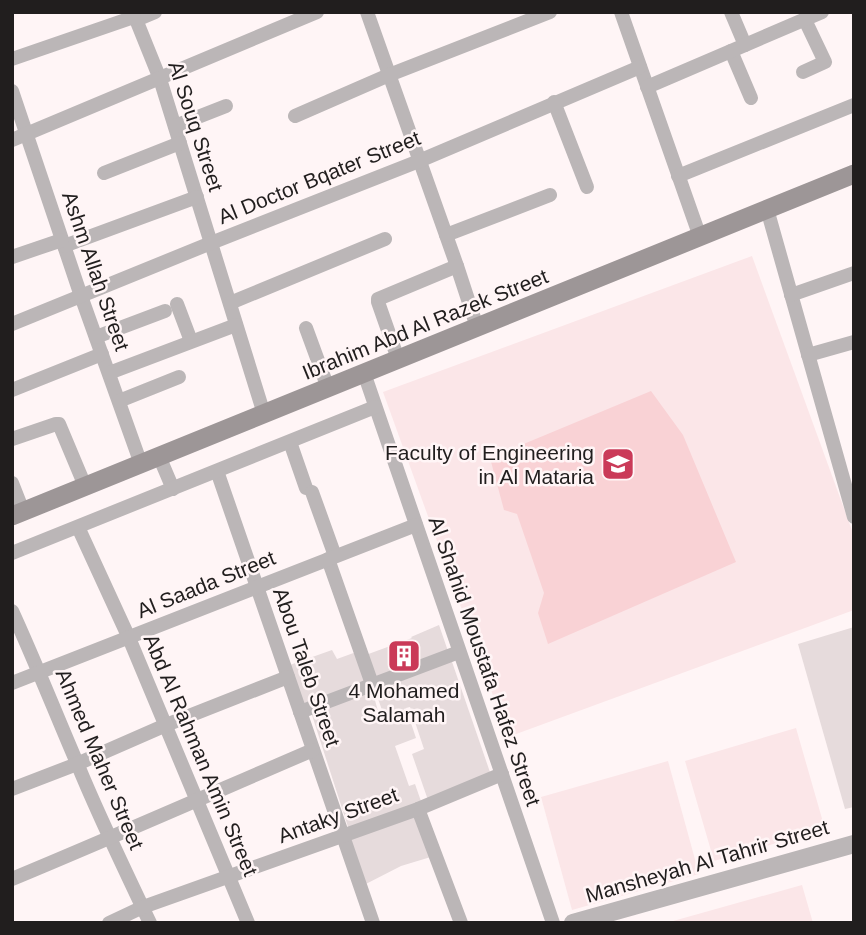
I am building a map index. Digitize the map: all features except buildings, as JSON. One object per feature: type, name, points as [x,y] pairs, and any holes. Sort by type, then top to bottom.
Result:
[{"type":"main road","name":"Ibrahim Abd Al Razek Street","points":[[17,514],[854,174]]},
{"type":"street","points":[[12,60],[134,16],[155,12]]},
{"type":"street","points":[[12,140],[317,12]]},
{"type":"street","points":[[367,12],[477,327]]},
{"type":"street","points":[[295,116],[522,17],[550,12]]},
{"type":"street","points":[[621,12],[700,237]]},
{"type":"street","points":[[731,12],[751,98]]},
{"type":"street","points":[[647,87],[822,12]]},
{"type":"street","name":"Al Souq Street","points":[[134,16],[160,79],[264,414]]},
{"type":"street","points":[[803,72],[825,62],[805,20]]},
{"type":"street","name":"Al Doctor Bqater Street","points":[[12,324],[419,161],[640,67]]},
{"type":"street","name":"Ashm Allah Street","points":[[12,91],[119,401],[150,460],[173,489]]},
{"type":"street","points":[[554,102],[587,187]]},
{"type":"street","points":[[678,176],[854,105]]},
{"type":"street","points":[[175,126],[226,106]]},
{"type":"street","points":[[104,173],[180,144]]},
{"type":"street","points":[[446,235],[550,195]]},
{"type":"street","points":[[12,257],[63,243],[197,197]]},
{"type":"street","points":[[767,209],[854,517]]},
{"type":"street","points":[[230,303],[385,239]]},
{"type":"street","points":[[398,359],[378,299],[457,266]]},
{"type":"street","points":[[791,295],[854,273]]},
{"type":"street","points":[[96,337],[171,307],[191,341]]},
{"type":"street","points":[[109,373],[236,325]]},
{"type":"street","points":[[306,328],[328,388]]},
{"type":"street","points":[[808,355],[854,342]]},
{"type":"street","points":[[12,390],[102,354]]},
{"type":"street","name":"Al Shahid Moustafa Hafez Street","points":[[364,373],[553,923]]},
{"type":"street","points":[[119,401],[179,377]]},
{"type":"street","points":[[12,553],[375,407]]},
{"type":"street","points":[[12,439],[59,424],[85,486]]},
{"type":"street","points":[[290,442],[309,490],[372,684]]},
{"type":"street","name":"Abou Taleb Street","points":[[217,471],[373,923]]},
{"type":"street","points":[[12,483],[17,514]]},
{"type":"street","name":"Al Saada Street","points":[[12,683],[416,524]]},
{"type":"street","name":"Abd Al Rahman Amin Street","points":[[78,527],[129,638],[248,923]]},
{"type":"street","name":"Ahmed Maher Street","points":[[12,611],[110,839],[150,923]]},
{"type":"street","points":[[300,712],[460,652]]},
{"type":"street","points":[[12,789],[288,677]]},
{"type":"street","points":[[12,879],[313,750]]},
{"type":"street","name":"Antaky Street","points":[[109,923],[143,908],[418,809],[502,774]]},
{"type":"street","points":[[418,809],[461,923]]},
{"type":"street","name":"Mansheyah Al Tahrir Street","points":[[573,923],[854,844]]},
{"type":"shaded area","name":"Faculty of Engineering in Al Mataria","points":[[752,256],[854,536],[854,610],[508,737],[383,392]]},
{"type":"shaded area","points":[[651,391],[683,435],[736,562],[548,644],[538,613],[544,593],[517,514],[504,510],[490,458]]},
{"type":"shaded area","points":[[796,728],[825,829],[714,861],[685,761]]},
{"type":"shaded area","points":[[668,761],[699,874],[572,910],[541,797]]},
{"type":"shaded area","points":[[802,885],[813,923],[666,923]]},
{"type":"place","name":"Faculty of Engineering in Al Mataria","points":[[618,464]]},
{"type":"place","name":"4 Mohamed Salamah","points":[[404,656]]}]
